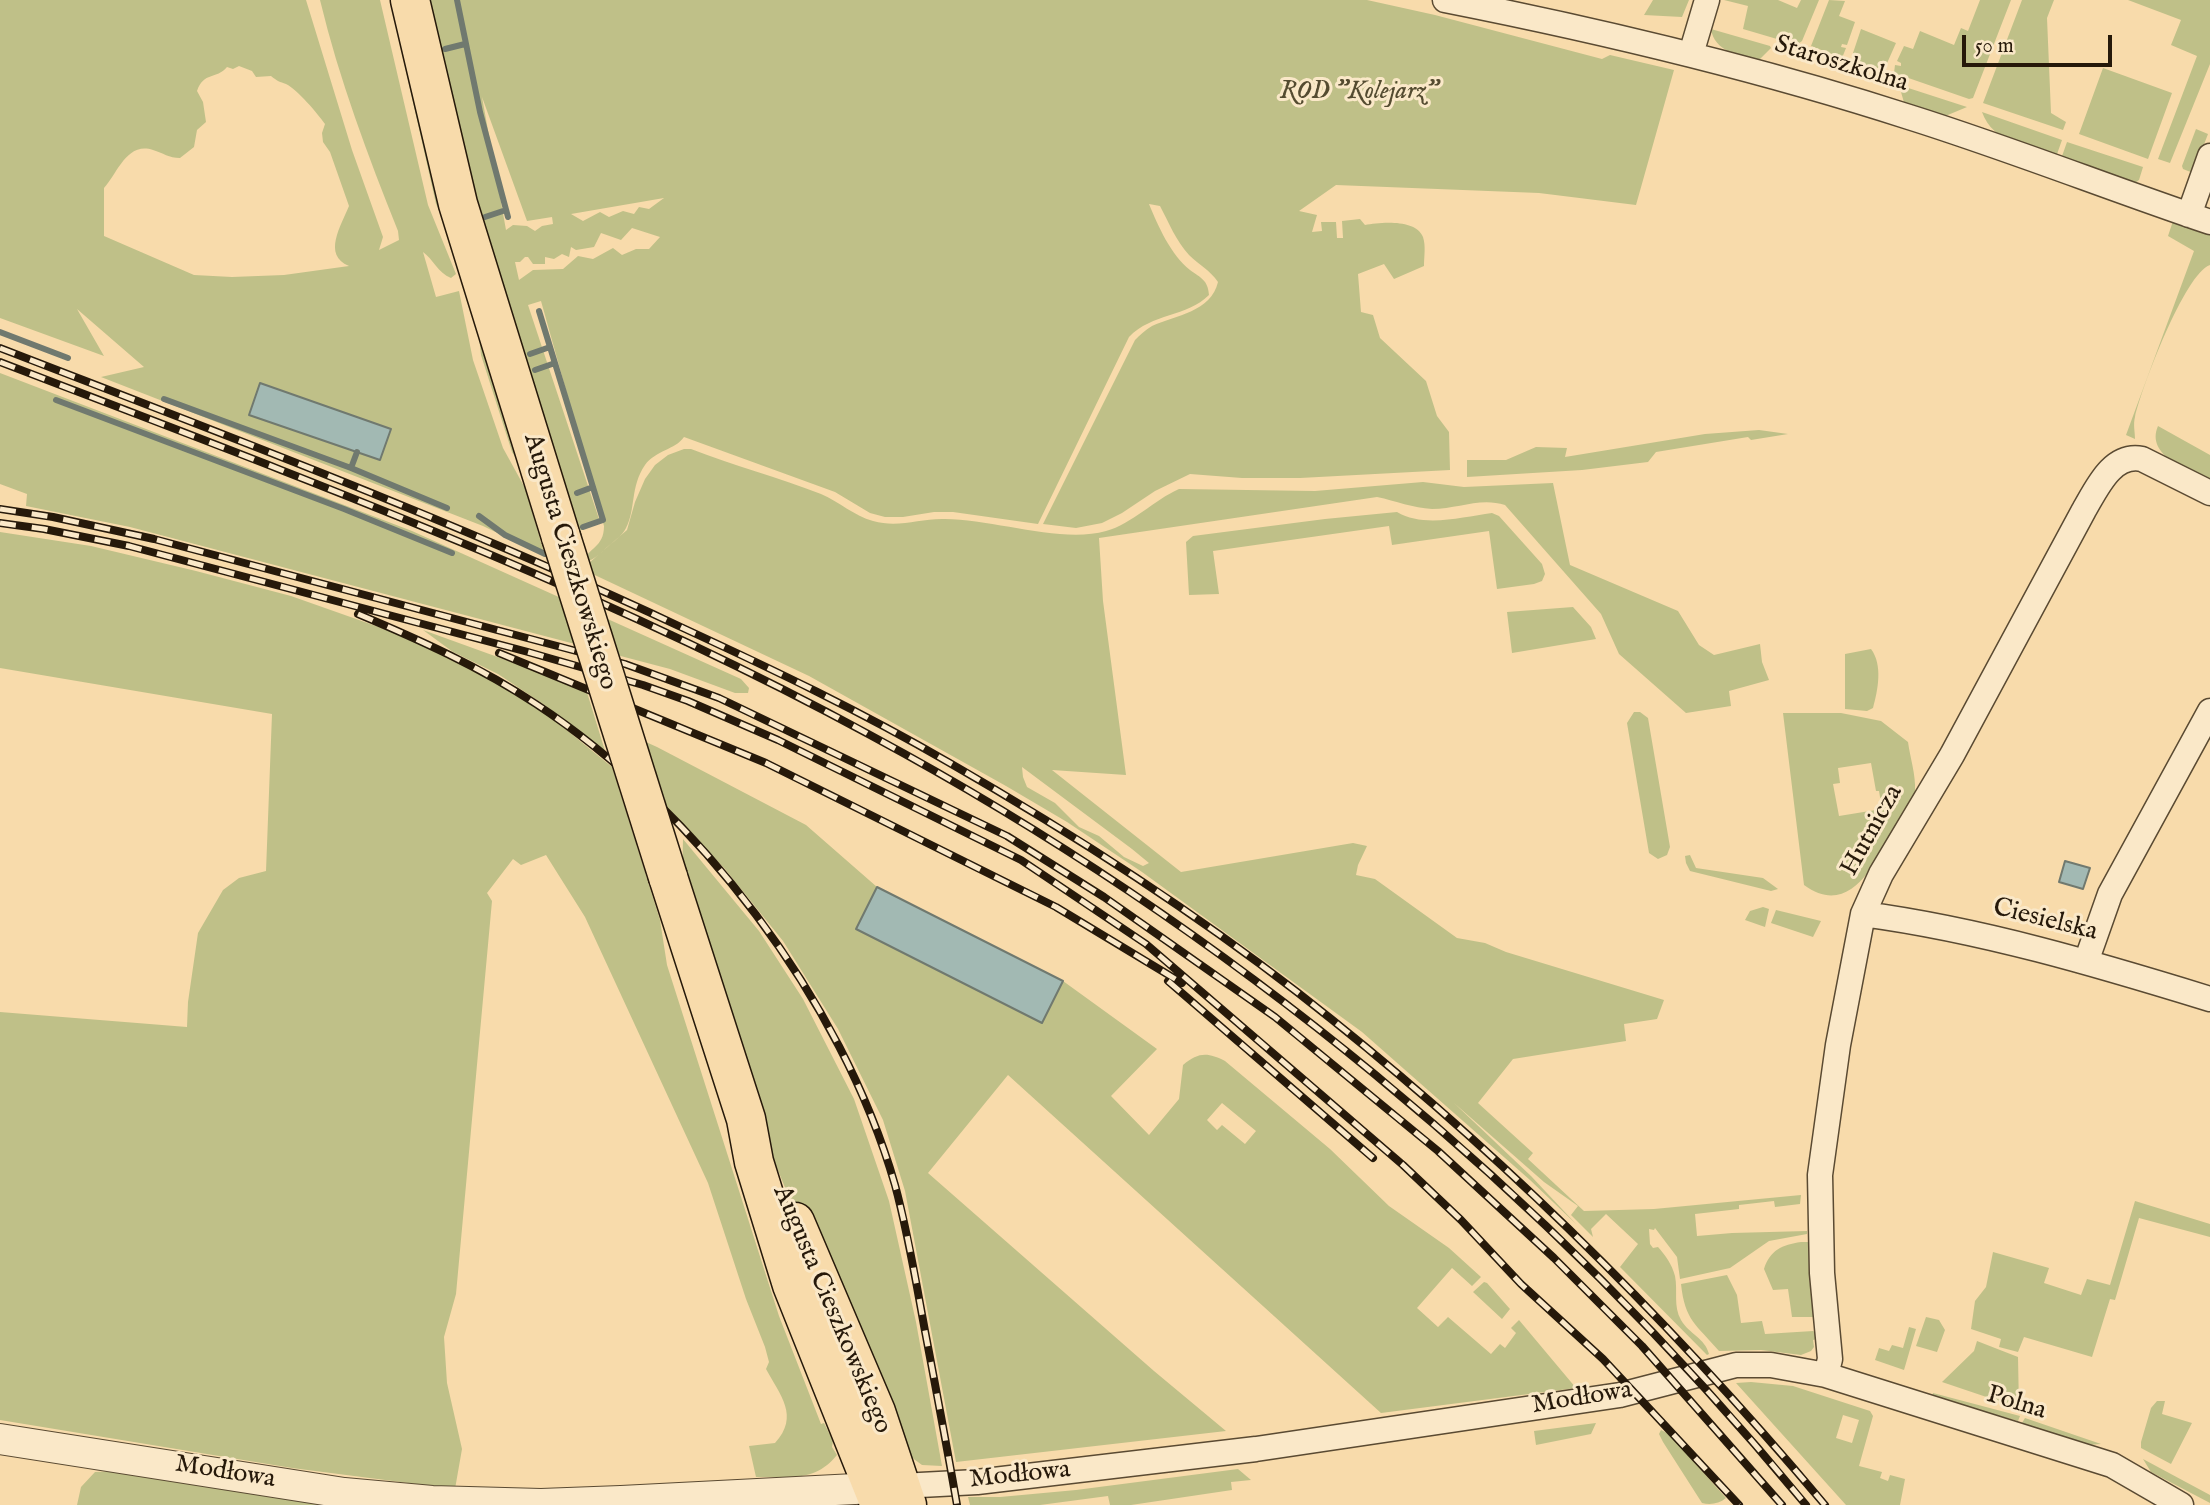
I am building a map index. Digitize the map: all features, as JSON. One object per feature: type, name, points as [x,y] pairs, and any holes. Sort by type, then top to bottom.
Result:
[{"type":"main road","name":"Augusta Cieszkowskiego","points":[[410,0],[458,204],[746,1119],[754,1161],[792,1285],[890,1496]]},
{"type":"street","name":"Staroszkolna","points":[[1446,0],[1603,33],[1750,69],[1970,136],[2199,219]]},
{"type":"street","points":[[1691,54],[1707,0]]},
{"type":"street","points":[[2199,219],[2210,156]]},
{"type":"street","name":"Hutnicza","points":[[1826,1375],[1830,1359],[1822,1273],[1819,1175],[1838,1045],[1863,914],[1881,874],[1952,755],[2089,501],[2110,470],[2133,457],[2143,459],[2210,493]]},
{"type":"street","points":[[2086,962],[2099,918],[2110,894],[2210,711]]},
{"type":"street","name":"Ciesielska","points":[[1863,914],[1904,919],[2038,948],[2210,999]]},
{"type":"street","name":"Modłowa","points":[[0,1439],[344,1493],[432,1502],[562,1503],[890,1496],[977,1482],[1256,1449],[1620,1395],[1736,1365],[1770,1365],[1826,1375]]},
{"type":"street","name":"Polna","points":[[1826,1375],[2112,1465],[2180,1505]]},
{"type":"green space","points":[[0,0],[306,0],[352,150],[383,237],[379,250],[399,240],[398,231],[355,117],[320,0],[380,0],[428,205],[456,274],[451,278],[446,276],[423,252],[436,297],[459,291],[473,360],[503,448],[525,488],[545,556],[483,526],[101,377],[144,367],[77,309],[104,356],[0,318]],"holes":[[[239,66],[252,71],[256,77],[271,76],[291,87],[325,124],[323,142],[330,152],[349,206],[338,231],[336,255],[349,266],[284,275],[194,275],[104,236],[104,188],[129,154],[144,148],[180,158],[194,147],[197,130],[206,122],[203,102],[197,91],[203,81],[227,67],[233,69]]]},
{"type":"green space","points":[[390,0],[397,0],[458,249],[436,204]]},
{"type":"green space","name":"ROD \"Kolejarz\"","points":[[422,0],[1367,0],[1602,59],[1610,55],[1674,70],[1636,205],[1539,193],[1336,185],[1299,211],[1317,215],[1312,232],[1322,231],[1321,222],[1336,222],[1337,238],[1343,238],[1342,221],[1360,219],[1365,225],[1389,223],[1413,227],[1423,237],[1424,266],[1394,279],[1384,264],[1358,274],[1361,312],[1373,315],[1380,338],[1426,381],[1437,416],[1449,432],[1450,470],[1300,478],[1242,478],[1190,474],[1155,491],[1102,523],[1076,528],[1043,524],[1135,340],[1152,326],[1200,306],[1214,292],[1218,282],[1184,250],[1160,206],[1149,204],[1171,248],[1183,264],[1203,280],[1209,295],[1190,307],[1148,323],[1129,337],[1038,524],[953,512],[885,517],[870,513],[835,492],[684,437],[676,445],[649,460],[637,481],[629,521],[624,531],[598,555],[583,563],[599,543],[604,526],[541,301],[528,305],[600,522],[579,531],[538,427]],"holes":[[[482,97],[527,221],[552,217],[553,224],[542,226],[535,231],[527,226],[513,225],[506,230]],[[664,198],[649,209],[639,207],[634,214],[623,211],[609,217],[600,212],[583,221],[571,214]],[[632,228],[660,237],[649,249],[636,249],[622,255],[613,248],[593,259],[578,256],[563,269],[533,270],[519,280],[515,262],[520,262],[525,257],[533,264],[545,264],[545,257],[554,259],[562,254],[569,257],[571,247],[576,250],[594,247],[601,233],[621,240]]]},
{"type":"green space","points":[[1653,0],[1689,0],[1682,17],[1644,15]]},
{"type":"green space","points":[[1724,0],[1778,0],[1797,8],[1801,0],[1819,0],[1802,41],[1798,44],[1785,41],[1786,37],[1779,34],[1777,39],[1743,29],[1748,6]]},
{"type":"green space","points":[[1829,0],[1845,1],[1839,16],[1855,22],[1847,45],[1842,44],[1841,47],[1846,48],[1842,58],[1811,46]]},
{"type":"green space","points":[[1980,0],[2011,0],[1973,98],[1969,99],[1894,73],[1895,65],[1901,66],[1897,61],[1904,46],[1913,49],[1920,31],[1954,45],[1961,28],[1968,31]]},
{"type":"green space","points":[[2022,0],[2054,0],[2047,18],[2051,113],[2066,122],[2063,130],[1983,103]]},
{"type":"green space","points":[[2128,0],[2210,0],[2210,64],[2170,163],[2158,159],[2197,56],[2171,45],[2181,20]]},
{"type":"green space","points":[[1711,29],[1771,48],[1758,61],[1743,57],[1717,43]]},
{"type":"green space","points":[[1861,29],[1896,43],[1884,70],[1853,61]]},
{"type":"green space","points":[[2103,68],[2172,93],[2148,159],[2079,134]]},
{"type":"green space","points":[[1899,85],[1967,107],[1943,117],[1905,106]]},
{"type":"green space","points":[[1982,112],[2062,140],[2056,157],[2003,137],[1994,131]]},
{"type":"green space","points":[[2196,129],[2208,134],[2193,173],[2182,166]]},
{"type":"green space","points":[[2067,142],[2143,167],[2139,180],[2135,183],[2061,159]]},
{"type":"green space","points":[[2173,221],[2210,234],[2210,265],[2189,288],[2165,334],[2134,420],[2135,439],[2126,435],[2194,251],[2168,236]]},
{"type":"green space","points":[[476,311],[532,484],[512,452],[481,355]]},
{"type":"green space","points":[[0,373],[412,531],[741,679],[749,688],[748,693],[735,693],[670,669],[130,527],[26,506],[27,494],[0,484]]},
{"type":"green space","points":[[2158,426],[2210,455],[2210,481],[2181,467],[2163,454],[2156,437]]},
{"type":"green space","points":[[1759,430],[1788,434],[1751,440],[1748,437],[1656,452],[1648,462],[1582,470],[1467,477],[1467,460],[1506,460],[1536,447],[1567,448],[1565,457],[1705,434]]},
{"type":"green space","points":[[691,449],[821,494],[860,516],[882,523],[961,520],[1068,534],[1088,534],[1116,528],[1179,489],[1315,491],[1423,482],[1464,487],[1553,483],[1570,565],[1678,611],[1699,645],[1714,655],[1760,644],[1762,662],[1769,680],[1729,691],[1731,706],[1686,713],[1619,654],[1601,614],[1505,505],[1487,502],[1432,509],[1377,497],[1099,538],[1103,601],[1126,775],[1052,770],[1181,872],[1353,843],[1367,846],[1356,875],[1375,879],[1457,938],[1485,943],[1506,952],[1664,1000],[1657,1019],[1624,1024],[1626,1041],[1513,1059],[1478,1103],[1533,1153],[1528,1159],[1584,1211],[1654,1209],[1801,1195],[1800,1204],[1775,1207],[1774,1201],[1739,1205],[1739,1209],[1695,1214],[1697,1236],[1807,1231],[1807,1234],[1769,1241],[1730,1268],[1680,1279],[1677,1257],[1655,1228],[1649,1229],[1650,1244],[1661,1250],[1674,1272],[1677,1309],[1681,1320],[1704,1344],[1709,1354],[1707,1355],[1620,1267],[1638,1244],[1606,1214],[1591,1229],[1593,1237],[1571,1215],[1578,1206],[1544,1182],[1454,1103],[1531,1176],[1576,1224],[1362,1032],[1142,872],[1067,822],[1006,786],[809,676],[582,569],[627,530],[645,479],[655,465],[668,455]],"holes":[[[1022,767],[1149,863],[1143,866],[1124,857],[1099,836],[1079,827],[1055,803],[1027,787]]]},
{"type":"green space","points":[[1397,512],[1408,517],[1431,520],[1492,513],[1499,516],[1542,564],[1545,574],[1542,581],[1497,589],[1489,531],[1392,545],[1389,526],[1213,551],[1219,594],[1189,595],[1186,542],[1193,536]]},
{"type":"green space","points":[[0,532],[91,546],[196,571],[291,596],[410,638],[409,636],[485,674],[547,714],[612,767],[660,920],[667,965],[779,1316],[821,1424],[824,1423],[833,1441],[832,1447],[837,1455],[828,1464],[801,1476],[756,1477],[749,1446],[775,1443],[782,1433],[787,1415],[782,1397],[766,1369],[769,1362],[765,1347],[746,1299],[708,1183],[585,917],[546,855],[521,865],[513,859],[487,893],[492,901],[456,1294],[444,1337],[447,1383],[462,1449],[455,1489],[292,1468],[0,1420],[0,1012],[187,1027],[198,933],[223,890],[239,878],[266,871],[272,714],[0,668]]},
{"type":"green space","points":[[1573,607],[1591,627],[1596,639],[1512,653],[1507,612]]},
{"type":"green space","points":[[423,630],[586,689],[605,751],[498,674],[453,652]]},
{"type":"green space","points":[[1871,649],[1878,670],[1873,708],[1867,711],[1845,709],[1845,654]]},
{"type":"green space","points":[[1634,712],[1640,712],[1648,718],[1670,847],[1667,855],[1658,859],[1649,853],[1627,723]]},
{"type":"green space","points":[[1783,713],[1841,713],[1881,721],[1908,742],[1915,785],[1912,800],[1870,870],[1848,891],[1835,895],[1820,894],[1804,885]],"holes":[[[1871,763],[1876,791],[1879,791],[1882,809],[1839,816],[1833,784],[1840,783],[1838,768]]]},
{"type":"green space","points":[[637,738],[806,825],[877,887],[857,929],[1042,1022],[1063,981],[1157,1049],[1111,1096],[1149,1135],[1179,1099],[1183,1065],[1203,1055],[1225,1061],[1330,1149],[1389,1206],[1449,1248],[1481,1277],[1472,1286],[1452,1268],[1417,1308],[1438,1327],[1448,1317],[1491,1354],[1500,1344],[1505,1348],[1516,1333],[1511,1328],[1519,1320],[1576,1388],[1381,1413],[1008,1075],[928,1173],[1226,1431],[956,1462],[905,1191],[883,1120],[838,1029],[783,941],[724,868],[655,796]],"holes":[[[1222,1103],[1256,1131],[1245,1144],[1222,1125],[1217,1130],[1207,1120]]]},
{"type":"green space","points":[[683,839],[759,931],[803,999],[854,1099],[889,1201],[916,1322],[942,1466],[922,1465],[907,1454],[793,1207],[768,1146],[682,882]]},
{"type":"green space","points":[[1690,855],[1696,868],[1763,878],[1778,889],[1771,891],[1690,871],[1685,856]]},
{"type":"green space","points":[[1763,907],[1769,909],[1765,927],[1745,920],[1750,911]]},
{"type":"green space","points":[[1776,910],[1821,921],[1813,937],[1771,923]]},
{"type":"green space","points":[[2135,1201],[2210,1224],[2210,1237],[2139,1218],[2115,1300],[2110,1299],[2092,1357],[2024,1337],[2018,1352],[1999,1347],[2001,1339],[1971,1329],[1975,1301],[1986,1287],[1993,1252],[2049,1268],[2044,1283],[2081,1295],[2087,1279],[2110,1285]]},
{"type":"green space","points":[[1801,1242],[1814,1242],[1809,1277],[1814,1317],[1792,1317],[1788,1289],[1773,1290],[1764,1269],[1778,1249]]},
{"type":"green space","points":[[1727,1275],[1737,1295],[1741,1323],[1762,1321],[1765,1334],[1813,1331],[1818,1339],[1813,1340],[1814,1347],[1811,1351],[1801,1355],[1761,1350],[1719,1351],[1689,1314],[1681,1284]]},
{"type":"green space","points":[[1484,1282],[1510,1309],[1502,1319],[1473,1292]]},
{"type":"green space","points":[[1926,1317],[1939,1320],[1945,1330],[1937,1352],[1916,1346]]},
{"type":"green space","points":[[1909,1327],[1916,1329],[1904,1370],[1875,1360],[1879,1348],[1889,1351],[1892,1345],[1903,1348]]},
{"type":"green space","points":[[1977,1341],[2018,1357],[2019,1408],[1942,1382],[1974,1351]]},
{"type":"green space","points":[[1736,1383],[1793,1386],[1870,1411],[1873,1416],[1859,1466],[1882,1472],[1880,1478],[1888,1481],[1890,1475],[1905,1479],[1900,1505],[1846,1505]],"holes":[[[1843,1415],[1859,1420],[1852,1443],[1836,1438]]]},
{"type":"green space","points":[[1933,1393],[2020,1416],[2018,1421],[1932,1398]]},
{"type":"green space","points":[[2157,1401],[2165,1401],[2162,1414],[2192,1423],[2171,1464],[2141,1448],[2151,1408]]},
{"type":"green space","points":[[2025,1418],[2101,1444],[2088,1445],[2022,1423]]},
{"type":"green space","points":[[1596,1423],[1591,1434],[1536,1445],[1534,1431]]},
{"type":"green space","points":[[1661,1430],[1669,1434],[1726,1498],[1714,1504],[1702,1503],[1663,1442],[1659,1434]]},
{"type":"green space","points":[[2143,1459],[2210,1495],[2210,1503],[2151,1472]]},
{"type":"green space","points":[[1238,1469],[1251,1480],[1231,1482],[1232,1490],[1131,1505],[1110,1505],[1108,1496],[1040,1505],[970,1505],[968,1497],[1076,1490]]},
{"type":"green space","points":[[117,1471],[325,1505],[77,1505],[81,1487],[95,1472]]},
{"type":"water","points":[[260,383],[391,429],[380,460],[249,415]]},
{"type":"water","points":[[2065,861],[2090,868],[2083,889],[2059,882]]},
{"type":"water","points":[[877,887],[1063,981],[1042,1023],[856,929]]},
{"type":"waterway","points":[[457,0],[480,112],[508,217]]},
{"type":"waterway","points":[[445,49],[465,44]]},
{"type":"waterway","points":[[485,217],[506,210]]},
{"type":"waterway","points":[[539,311],[603,520],[583,527]]},
{"type":"waterway","points":[[0,332],[68,358]]},
{"type":"waterway","points":[[530,354],[550,347]]},
{"type":"waterway","points":[[535,370],[555,363]]},
{"type":"waterway","points":[[164,399],[351,468],[447,508]]},
{"type":"waterway","points":[[56,400],[344,509],[452,553]]},
{"type":"waterway","points":[[351,468],[357,452]]},
{"type":"waterway","points":[[577,493],[593,487]]},
{"type":"waterway","points":[[479,516],[505,535],[545,554]]},
{"type":"railway","points":[[0,348],[344,482],[599,589],[783,675],[883,726],[993,788],[1082,843],[1170,900],[1297,992],[1439,1109],[1508,1171],[1640,1300],[1765,1435],[1825,1505]]},
{"type":"railway","points":[[0,362],[332,490],[550,580],[765,680],[870,735],[1002,810],[1131,892],[1255,980],[1375,1075],[1491,1174],[1601,1280],[1706,1390],[1806,1505]]},
{"type":"railway","points":[[0,509],[53,517],[154,539],[625,664],[719,698],[1007,836],[1104,897],[1275,1017],[1438,1151],[1554,1258],[1642,1346],[1782,1505]]},
{"type":"railway","points":[[0,523],[129,546],[643,685],[688,701],[778,740],[1021,860],[1146,944],[1403,1165],[1461,1220],[1521,1284],[1603,1359],[1739,1505]]},
{"type":"railway","points":[[358,614],[427,644],[493,678],[536,704],[595,748],[653,798],[706,854],[756,915],[801,979],[839,1047],[871,1116],[895,1185],[912,1258],[957,1505]]},
{"type":"railway","points":[[499,653],[766,763],[1056,907],[1182,983]]},
{"type":"railway","points":[[1168,981],[1373,1158]]}]
